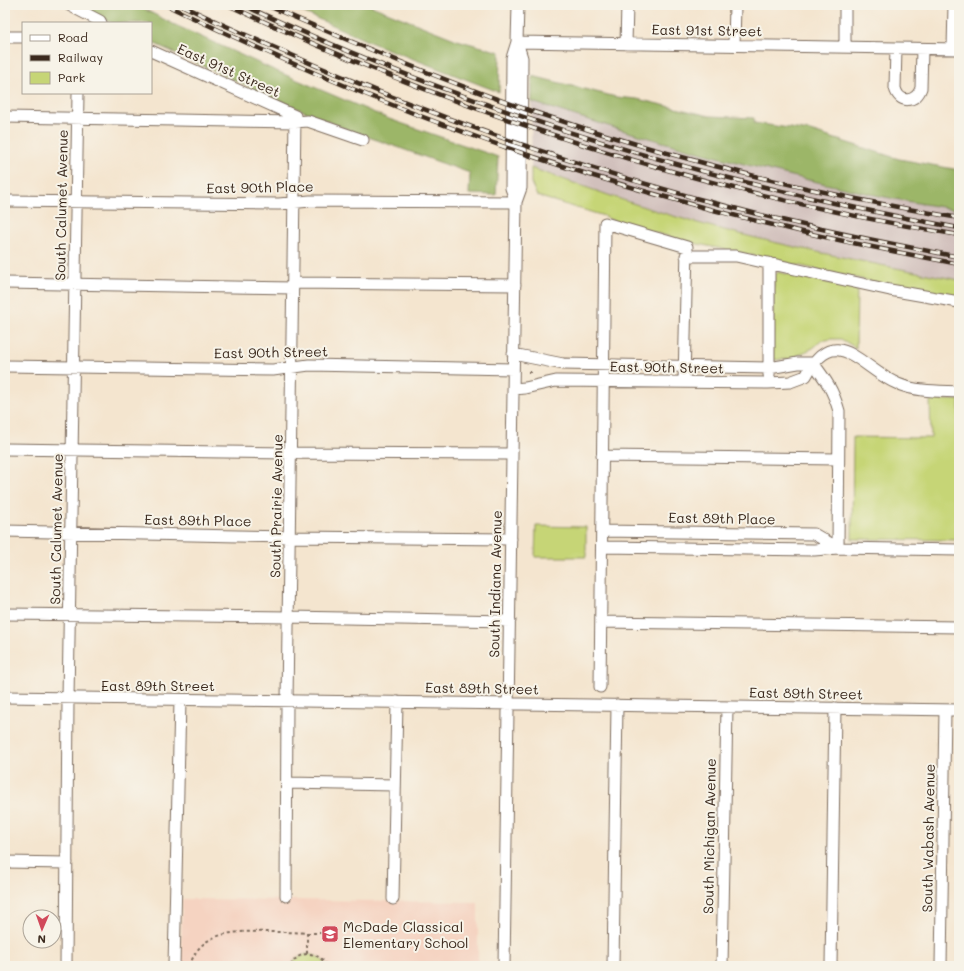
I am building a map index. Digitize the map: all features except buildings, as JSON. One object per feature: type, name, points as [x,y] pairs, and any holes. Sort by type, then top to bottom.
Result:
[{"type":"street","points":[[69,5],[100,22]]},
{"type":"street","name":"South Indiana Avenue","points":[[504,966],[514,285],[516,202],[521,188],[522,58],[517,42],[518,5]]},
{"type":"street","points":[[626,44],[627,5]]},
{"type":"street","points":[[734,45],[735,5]]},
{"type":"street","points":[[844,48],[845,5]]},
{"type":"street","points":[[954,5],[956,49]]},
{"type":"street","points":[[5,37],[22,37]]},
{"type":"street","name":"East 91st Street","points":[[517,42],[956,49]]},
{"type":"street","points":[[896,48],[895,88],[897,94],[901,98],[908,100],[915,98],[919,94],[921,88],[922,49]]},
{"type":"street","name":"East 91st Street","points":[[152,51],[295,119]]},
{"type":"street","name":"South Calumet Avenue","points":[[66,966],[68,699],[78,94]]},
{"type":"street","points":[[5,117],[77,119],[295,119],[308,121],[363,140]]},
{"type":"street","name":"South Prairie Avenue","points":[[286,896],[287,701],[295,119]]},
{"type":"street","name":"East 90th Place","points":[[5,201],[279,204],[310,201],[516,202]]},
{"type":"street","points":[[600,687],[604,223],[687,251],[736,256],[890,290],[959,302]]},
{"type":"street","points":[[684,382],[687,251]]},
{"type":"street","points":[[768,383],[770,264]]},
{"type":"street","points":[[5,284],[293,286],[514,285]]},
{"type":"street","name":"East 90th Street","points":[[513,389],[525,388],[556,381],[790,382],[806,376],[813,363],[824,352],[836,349],[846,351],[886,377],[908,388],[925,391],[959,392]]},
{"type":"street","name":"East 90th Street","points":[[514,354],[563,364],[769,368],[798,363],[813,363]]},
{"type":"street","points":[[813,363],[834,393],[839,411],[838,548]]},
{"type":"street","name":"East 90th Street","points":[[5,366],[273,370],[309,365],[513,368]]},
{"type":"street","points":[[5,449],[512,454]]},
{"type":"street","points":[[602,456],[838,459]]},
{"type":"street","name":"East 89th Place","points":[[5,531],[290,537],[511,539]]},
{"type":"street","name":"East 89th Place","points":[[602,531],[814,534],[838,548]]},
{"type":"street","name":"East 89th Place","points":[[602,547],[814,550],[838,548],[959,550]]},
{"type":"street","points":[[5,614],[510,621]]},
{"type":"street","points":[[601,622],[959,627]]},
{"type":"street","name":"East 89th Street","points":[[5,697],[959,710]]},
{"type":"street","points":[[174,966],[180,700]]},
{"type":"street","points":[[393,899],[397,702]]},
{"type":"street","points":[[613,966],[617,705]]},
{"type":"street","name":"South Michigan Avenue","points":[[722,966],[727,707]]},
{"type":"street","points":[[831,966],[835,708]]},
{"type":"street","name":"South Wabash Avenue","points":[[941,966],[945,710]]},
{"type":"street","points":[[287,783],[395,785]]},
{"type":"street","points":[[5,862],[67,863]]},
{"type":"path","points":[[528,372],[534,372],[534,377]]},
{"type":"path","points":[[190,966],[195,953],[201,947],[209,940],[222,935],[235,932],[330,933]]},
{"type":"path","points":[[307,933],[307,954]]},
{"type":"path","points":[[291,966],[296,958],[307,954],[319,957],[324,961],[326,966]]},
{"type":"shaded area","points":[[532,76],[616,97],[637,99],[710,116],[754,118],[754,123],[810,131],[899,159],[959,170],[959,299],[711,247],[611,220],[604,216],[537,196],[531,183]]},
{"type":"shaded area","name":"McDade Classical Elementary School","points":[[182,899],[478,902],[478,966],[181,966]]},
{"type":"green space","points":[[79,5],[136,5],[175,25],[274,70],[389,119],[498,157],[496,195],[469,194],[470,173],[346,129],[280,101],[152,42],[152,22],[110,22]]},
{"type":"green space","points":[[287,5],[369,5],[457,40],[500,52],[499,92],[372,43]]},
{"type":"green space","points":[[532,76],[616,97],[637,99],[710,116],[754,118],[754,123],[810,131],[899,159],[959,170],[959,210],[886,197],[788,175],[702,153],[574,116],[532,102]]},
{"type":"green space","points":[[531,168],[648,208],[754,238],[959,280],[959,299],[934,295],[688,242],[611,220],[604,216],[537,196],[531,183]]},
{"type":"green space","points":[[778,272],[857,289],[856,348],[841,339],[831,339],[821,341],[813,348],[790,359],[772,360],[774,276]]},
{"type":"green space","points":[[930,400],[959,400],[959,540],[852,539],[853,437],[931,438]]},
{"type":"green space","points":[[536,526],[586,527],[586,557],[535,557]]},
{"type":"green space","points":[[307,954],[319,957],[327,966],[291,966],[296,958]]},
{"type":"railway","points":[[166,5],[300,67],[438,123],[531,156],[690,204],[850,243],[959,264]]},
{"type":"railway","points":[[181,5],[321,68],[392,97],[536,150],[683,195],[757,214],[833,232],[959,257]]},
{"type":"railway","points":[[228,5],[315,44],[404,81],[494,115],[586,146],[678,173],[771,197],[865,218],[959,235]]},
{"type":"railway","points":[[243,5],[329,43],[416,78],[505,111],[594,140],[775,190],[959,228]]},
{"type":"railway","points":[[266,5],[431,74],[497,99],[583,128],[689,159],[797,186],[850,198],[959,218]]},
{"type":"place","name":"McDade Classical Elementary School","points":[[330,934]]}]
